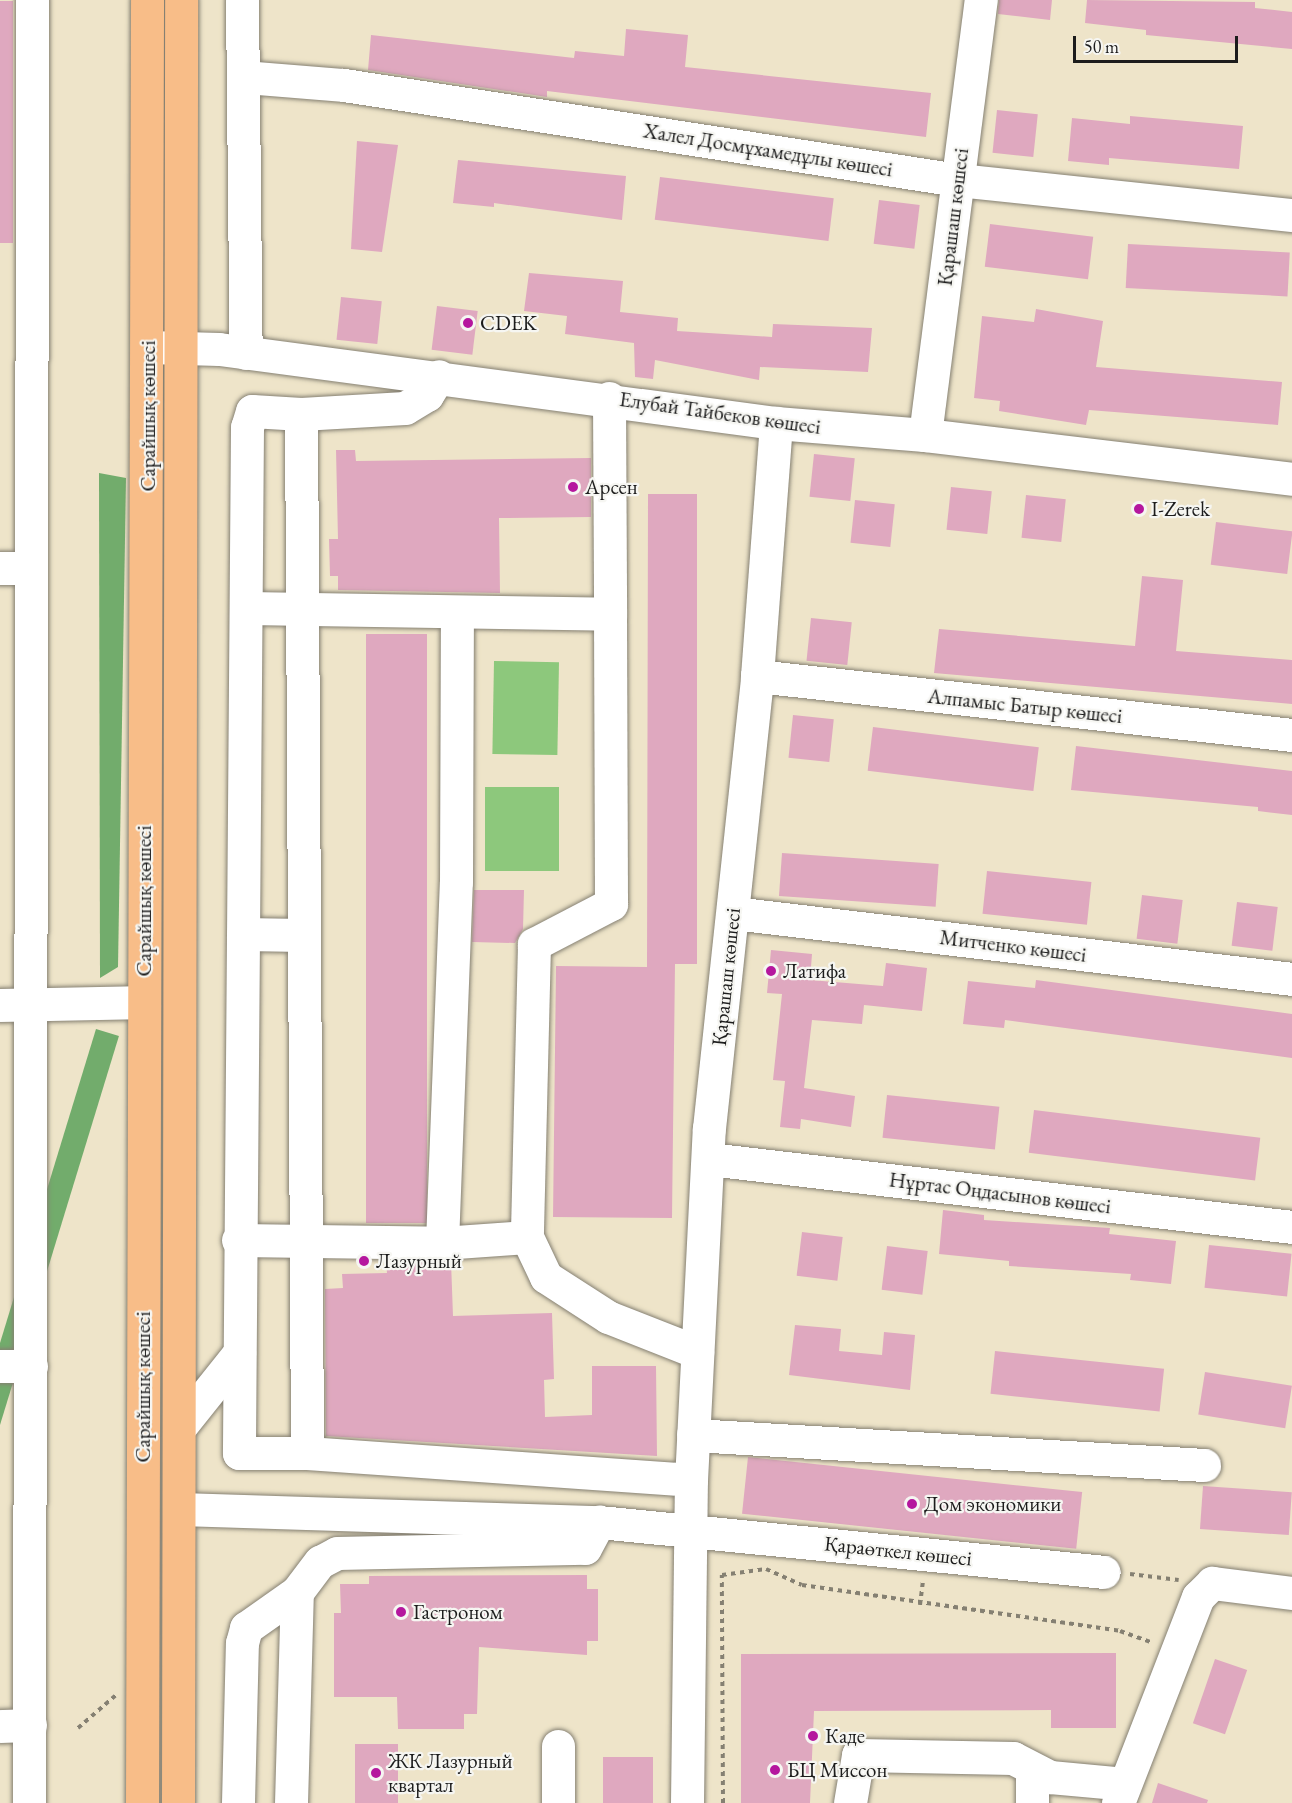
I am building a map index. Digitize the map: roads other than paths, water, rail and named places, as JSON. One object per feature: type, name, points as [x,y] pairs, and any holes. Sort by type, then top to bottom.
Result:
[{"type":"main road","name":"Сарайшық көшесі","points":[[142,1803],[148,347],[147,0]]},
{"type":"main road","name":"Сарайшық көшесі","points":[[178,1803],[182,0]]},
{"type":"main road","points":[[143,1176],[153,1205],[156,1496],[180,1509]]},
{"type":"main road","points":[[143,1592],[166,1595],[170,1603],[166,1803]]},
{"type":"street","points":[[29,1803],[15,1725],[15,1005],[16,568],[32,0]]},
{"type":"street","points":[[242,0],[246,353]]},
{"type":"street","name":"Қарашаш көшесі","points":[[926,435],[981,0]]},
{"type":"street","name":"Халел Досмұхамедұлы көшесі","points":[[244,77],[344,85],[958,180],[1292,215]]},
{"type":"street","name":"Елубай Тайбеков көшесі","points":[[148,347],[180,346],[246,353],[609,398],[776,423],[926,435],[1292,479]]},
{"type":"street","points":[[439,376],[427,395],[405,408],[301,414],[252,411],[247,427],[248,608],[238,1240],[239,1453],[307,1453],[691,1480]]},
{"type":"street","points":[[609,398],[611,904],[534,944],[527,1237],[546,1277],[608,1317],[697,1352]]},
{"type":"street","points":[[301,414],[300,610],[307,1453]]},
{"type":"street","name":"Қарашаш көшесі","points":[[687,1803],[691,1480],[709,1160],[757,676],[776,423]]},
{"type":"street","points":[[248,608],[457,615],[610,614]]},
{"type":"street","points":[[442,1243],[456,882],[457,615]]},
{"type":"street","name":"Алпамыс Батыр көшесі","points":[[757,676],[1292,735]]},
{"type":"street","name":"Митченко көшесі","points":[[733,913],[1292,979]]},
{"type":"street","points":[[243,934],[303,935]]},
{"type":"street","points":[[15,1005],[144,1002]]},
{"type":"street","name":"Нұртас Оңдасынов көшесі","points":[[709,1160],[1292,1227]]},
{"type":"street","points":[[238,1240],[442,1243],[527,1237]]},
{"type":"street","points":[[180,1427],[239,1353]]},
{"type":"street","points":[[693,1435],[1204,1465]]},
{"type":"street","name":"Қараөткел көшесі","points":[[180,1509],[599,1522],[1104,1572]]},
{"type":"street","points":[[238,1803],[238,1727],[246,1628],[297,1592],[320,1562],[337,1553],[585,1548],[599,1522]]},
{"type":"street","points":[[850,1803],[858,1755],[1013,1758],[1032,1787],[1122,1794],[1198,1596],[1212,1583],[1292,1593]]},
{"type":"street","points":[[291,1803],[291,1726],[297,1592]]},
{"type":"street","points":[[238,1727],[291,1726]]},
{"type":"street","points":[[558,1746],[558,1803]]},
{"type":"place","name":"CDEK","points":[[468,323]]},
{"type":"place","name":"Арсен","points":[[573,487]]},
{"type":"place","name":"I-Zerek","points":[[1139,509]]},
{"type":"place","name":"Латифа","points":[[771,971]]},
{"type":"place","name":"Лазурный","points":[[364,1261]]},
{"type":"place","name":"Дом экономики","points":[[912,1504]]},
{"type":"place","name":"Гастроном","points":[[401,1612]]},
{"type":"place","name":"Каде","points":[[813,1736]]},
{"type":"place","name":"БЦ Миссон","points":[[775,1770]]},
{"type":"place","name":"ЖК Лазурный квартал","points":[[376,1773]]}]
